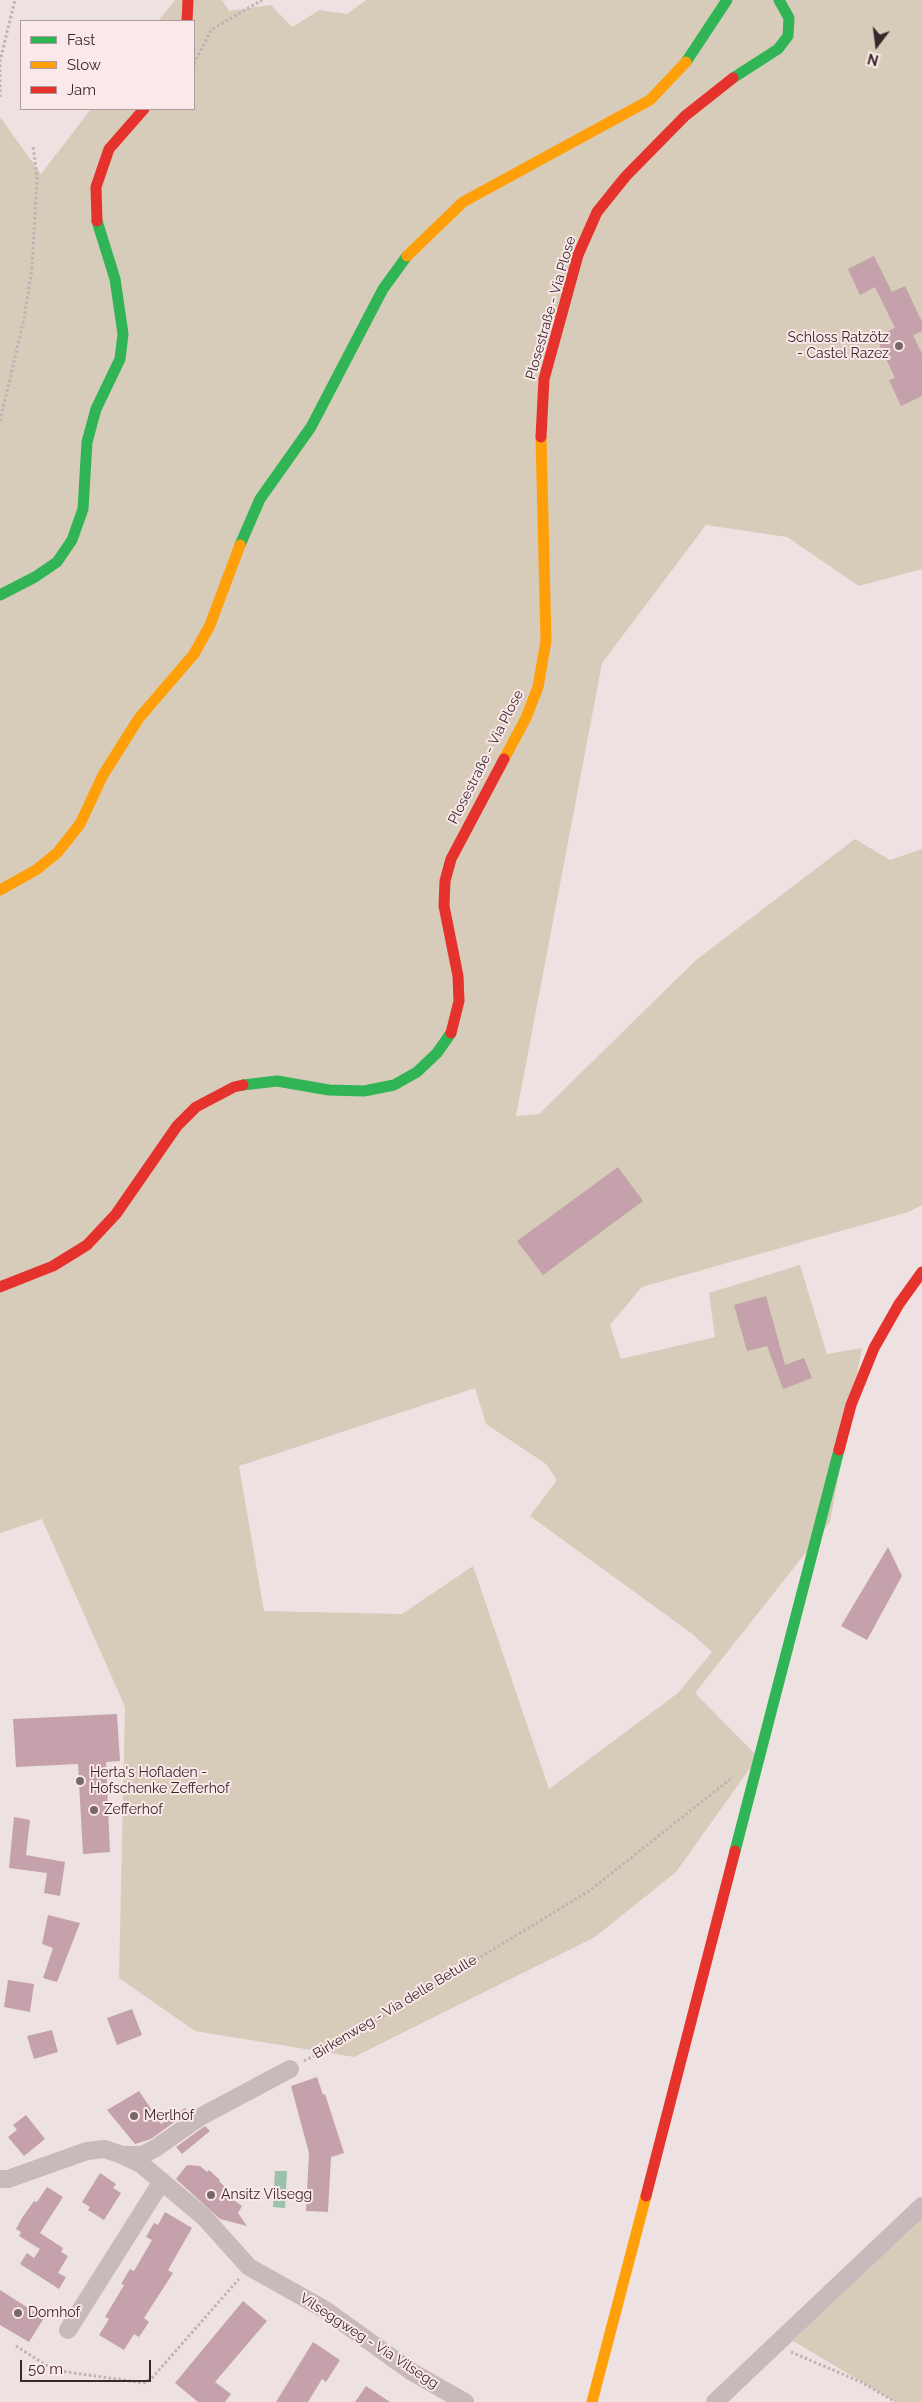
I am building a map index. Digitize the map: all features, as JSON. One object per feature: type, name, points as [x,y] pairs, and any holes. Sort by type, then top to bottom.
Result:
[{"type":"street","points":[[187,20],[188,0]]},
{"type":"street","points":[[0,890],[36,870],[57,853],[80,824],[103,775],[139,718],[194,654],[210,625],[244,533],[260,499],[311,426],[383,289],[404,258],[463,202],[650,100],[690,58],[727,0]]},
{"type":"street","name":"Plosestraße - Via Plose","points":[[0,1287],[52,1266],[87,1245],[116,1214],[177,1126],[196,1107],[234,1088],[262,1082],[277,1081],[329,1090],[364,1091],[394,1085],[417,1072],[437,1053],[451,1032],[459,1001],[458,976],[444,906],[445,881],[451,859],[526,718],[538,687],[546,641],[541,415],[544,379],[578,255],[597,212],[626,176],[684,116],[722,85],[778,49],[788,36],[789,18],[779,0]]},
{"type":"street","points":[[0,595],[35,577],[57,562],[72,540],[83,509],[87,442],[96,409],[120,359],[123,334],[115,279],[96,219],[96,187],[109,149],[143,110]]},
{"type":"street","points":[[592,2402],[851,1405],[874,1348],[899,1304],[922,1272]]},
{"type":"street","points":[[0,2179],[8,2179],[87,2151],[105,2150],[122,2155],[142,2155],[156,2148],[200,2117],[290,2069]]},
{"type":"street","name":"Vilseggweg - Via Vilsegg","points":[[122,2155],[141,2164],[204,2218],[249,2267],[324,2308],[412,2372],[465,2402]]},
{"type":"street","points":[[68,2330],[162,2181]]},
{"type":"street","points":[[715,2402],[922,2206]]},
{"type":"path","points":[[0,96],[0,61],[15,0]]},
{"type":"path","points":[[195,62],[210,30],[262,0]]},
{"type":"path","points":[[0,421],[24,319],[32,268],[37,178],[33,145]]},
{"type":"path","name":"Birkenweg - Via delle Betulle","points":[[290,2069],[351,2036],[589,1891],[735,1776]]},
{"type":"path","points":[[16,2346],[52,2369],[144,2383],[152,2378],[249,2267]]},
{"type":"path","points":[[779,2342],[788,2350],[861,2382],[896,2402]]},
{"type":"shaded area","points":[[175,0],[222,0],[229,11],[271,5],[292,27],[320,10],[347,14],[366,0],[922,0],[922,569],[859,586],[787,537],[706,525],[602,663],[516,1116],[539,1114],[696,960],[855,839],[890,860],[922,849],[922,1205],[908,1212],[642,1287],[610,1325],[621,1359],[715,1337],[709,1293],[800,1265],[827,1354],[862,1348],[830,1522],[695,1693],[758,1757],[676,1872],[595,1937],[354,2057],[195,2031],[119,1978],[125,1707],[42,1519],[0,1533],[0,117],[41,174],[90,110],[195,110],[195,20],[159,20]],"holes":[[[475,1388],[486,1424],[546,1464],[557,1480],[530,1516],[691,1633],[712,1652],[678,1693],[549,1789],[473,1566],[402,1614],[264,1611],[239,1466]]]},
{"type":"shaded area","points":[[275,2171],[287,2171],[285,2208],[273,2207]]},
{"type":"shaded area","points":[[922,2218],[922,2402],[896,2402],[793,2341]]},
{"type":"building","name":"Schloss Ratzötz - Castel Razez","points":[[874,256],[892,292],[905,286],[922,322],[922,331],[913,335],[922,354],[922,396],[901,406],[889,380],[895,378],[876,337],[895,328],[875,287],[860,295],[848,269]]},
{"type":"building","points":[[618,1167],[643,1201],[543,1275],[517,1241]]},
{"type":"building","points":[[766,1296],[785,1365],[804,1358],[812,1378],[783,1389],[767,1346],[747,1351],[734,1305]]},
{"type":"building","points":[[888,1547],[902,1576],[867,1640],[841,1626]]},
{"type":"building","name":"Zefferhof","points":[[117,1714],[120,1761],[106,1762],[110,1852],[83,1854],[78,1764],[16,1767],[13,1719]]},
{"type":"building","points":[[14,1817],[30,1820],[26,1855],[65,1862],[60,1896],[44,1893],[47,1873],[9,1868]]},
{"type":"building","points":[[48,1915],[80,1923],[57,1982],[43,1978],[53,1948],[42,1944]]},
{"type":"building","points":[[8,1980],[34,1984],[30,2012],[4,2007]]},
{"type":"building","points":[[132,2009],[142,2035],[117,2045],[107,2018]]},
{"type":"building","points":[[52,2030],[58,2052],[34,2059],[27,2036]]},
{"type":"building","points":[[317,2077],[323,2095],[325,2094],[344,2153],[331,2157],[328,2212],[306,2211],[309,2153],[291,2086]]},
{"type":"building","name":"Merlhof","points":[[139,2091],[161,2124],[185,2108],[188,2112],[151,2139],[135,2144],[107,2110]]},
{"type":"building","points":[[26,2115],[45,2139],[24,2156],[8,2137],[17,2130],[13,2125]]},
{"type":"building","points":[[205,2126],[210,2131],[182,2154],[176,2147]]},
{"type":"building","name":"Ansitz Vilsegg","points":[[187,2165],[200,2166],[207,2172],[209,2170],[220,2180],[232,2194],[229,2197],[242,2206],[238,2213],[247,2226],[220,2219],[176,2179]]},
{"type":"building","points":[[100,2173],[116,2184],[113,2188],[121,2193],[104,2220],[88,2210],[90,2207],[82,2202]]},
{"type":"building","points":[[47,2187],[63,2197],[40,2233],[63,2248],[61,2252],[68,2256],[58,2273],[66,2277],[59,2289],[20,2264],[27,2253],[34,2258],[40,2249],[19,2236],[21,2232],[16,2229],[34,2201],[37,2202]]},
{"type":"building","points":[[165,2212],[192,2228],[168,2270],[173,2273],[144,2318],[149,2322],[139,2337],[134,2334],[124,2350],[99,2335],[109,2319],[105,2317],[124,2285],[121,2284],[130,2269],[134,2271],[152,2240],[146,2237],[154,2223],[158,2225]]},
{"type":"building","name":"Domhof","points":[[0,2290],[44,2318],[29,2342],[0,2325]]},
{"type":"building","points":[[243,2301],[267,2321],[215,2382],[231,2394],[225,2402],[198,2402],[175,2383]]},
{"type":"building","points":[[313,2342],[340,2360],[326,2382],[322,2379],[308,2402],[276,2402]]},
{"type":"building","points":[[366,2386],[390,2402],[355,2402]]},
{"type":"traffic: fast","points":[[686,62],[727,0]]},
{"type":"traffic: fast","points":[[733,78],[778,49],[788,36],[789,18],[779,0]]},
{"type":"traffic: fast","points":[[0,595],[35,577],[57,562],[72,540],[83,509],[87,442],[96,409],[120,359],[123,334],[115,279],[97,221]]},
{"type":"traffic: fast","points":[[240,545],[260,499],[311,427],[383,289],[407,256]]},
{"type":"traffic: fast","points":[[243,1085],[277,1081],[329,1090],[364,1091],[394,1085],[417,1072],[437,1053],[451,1033]]},
{"type":"traffic: fast","points":[[735,1851],[839,1450]]},
{"type":"traffic: slow","points":[[407,256],[463,202],[650,100],[686,62]]},
{"type":"traffic: slow","points":[[504,759],[526,718],[538,687],[546,641],[541,437]]},
{"type":"traffic: slow","points":[[0,890],[36,870],[57,853],[80,824],[103,775],[139,718],[194,654],[210,625],[240,545]]},
{"type":"traffic: slow","points":[[592,2402],[646,2196]]},
{"type":"traffic: jam","points":[[187,20],[188,0]]},
{"type":"traffic: jam","points":[[541,437],[544,379],[578,255],[597,212],[626,176],[685,116],[733,78]]},
{"type":"traffic: jam","points":[[97,221],[96,187],[109,149],[143,110]]},
{"type":"traffic: jam","points":[[451,1033],[459,1001],[458,976],[444,906],[445,881],[451,859],[504,759]]},
{"type":"traffic: jam","points":[[0,1287],[53,1266],[87,1245],[116,1214],[177,1126],[196,1107],[234,1087],[243,1085]]},
{"type":"traffic: jam","points":[[839,1450],[851,1405],[874,1348],[899,1304],[922,1272]]},
{"type":"traffic: jam","points":[[646,2196],[735,1851]]},
{"type":"place","name":"Schloss Ratzötz - Castel Razez","points":[[899,346]]},
{"type":"place","name":"Herta's Hofladen - Hofschenke Zefferhof","points":[[80,1781]]},
{"type":"place","name":"Zefferhof","points":[[94,1810]]},
{"type":"place","name":"Merlhof","points":[[134,2116]]},
{"type":"place","name":"Ansitz Vilsegg","points":[[211,2195]]},
{"type":"place","name":"Domhof","points":[[18,2313]]}]
